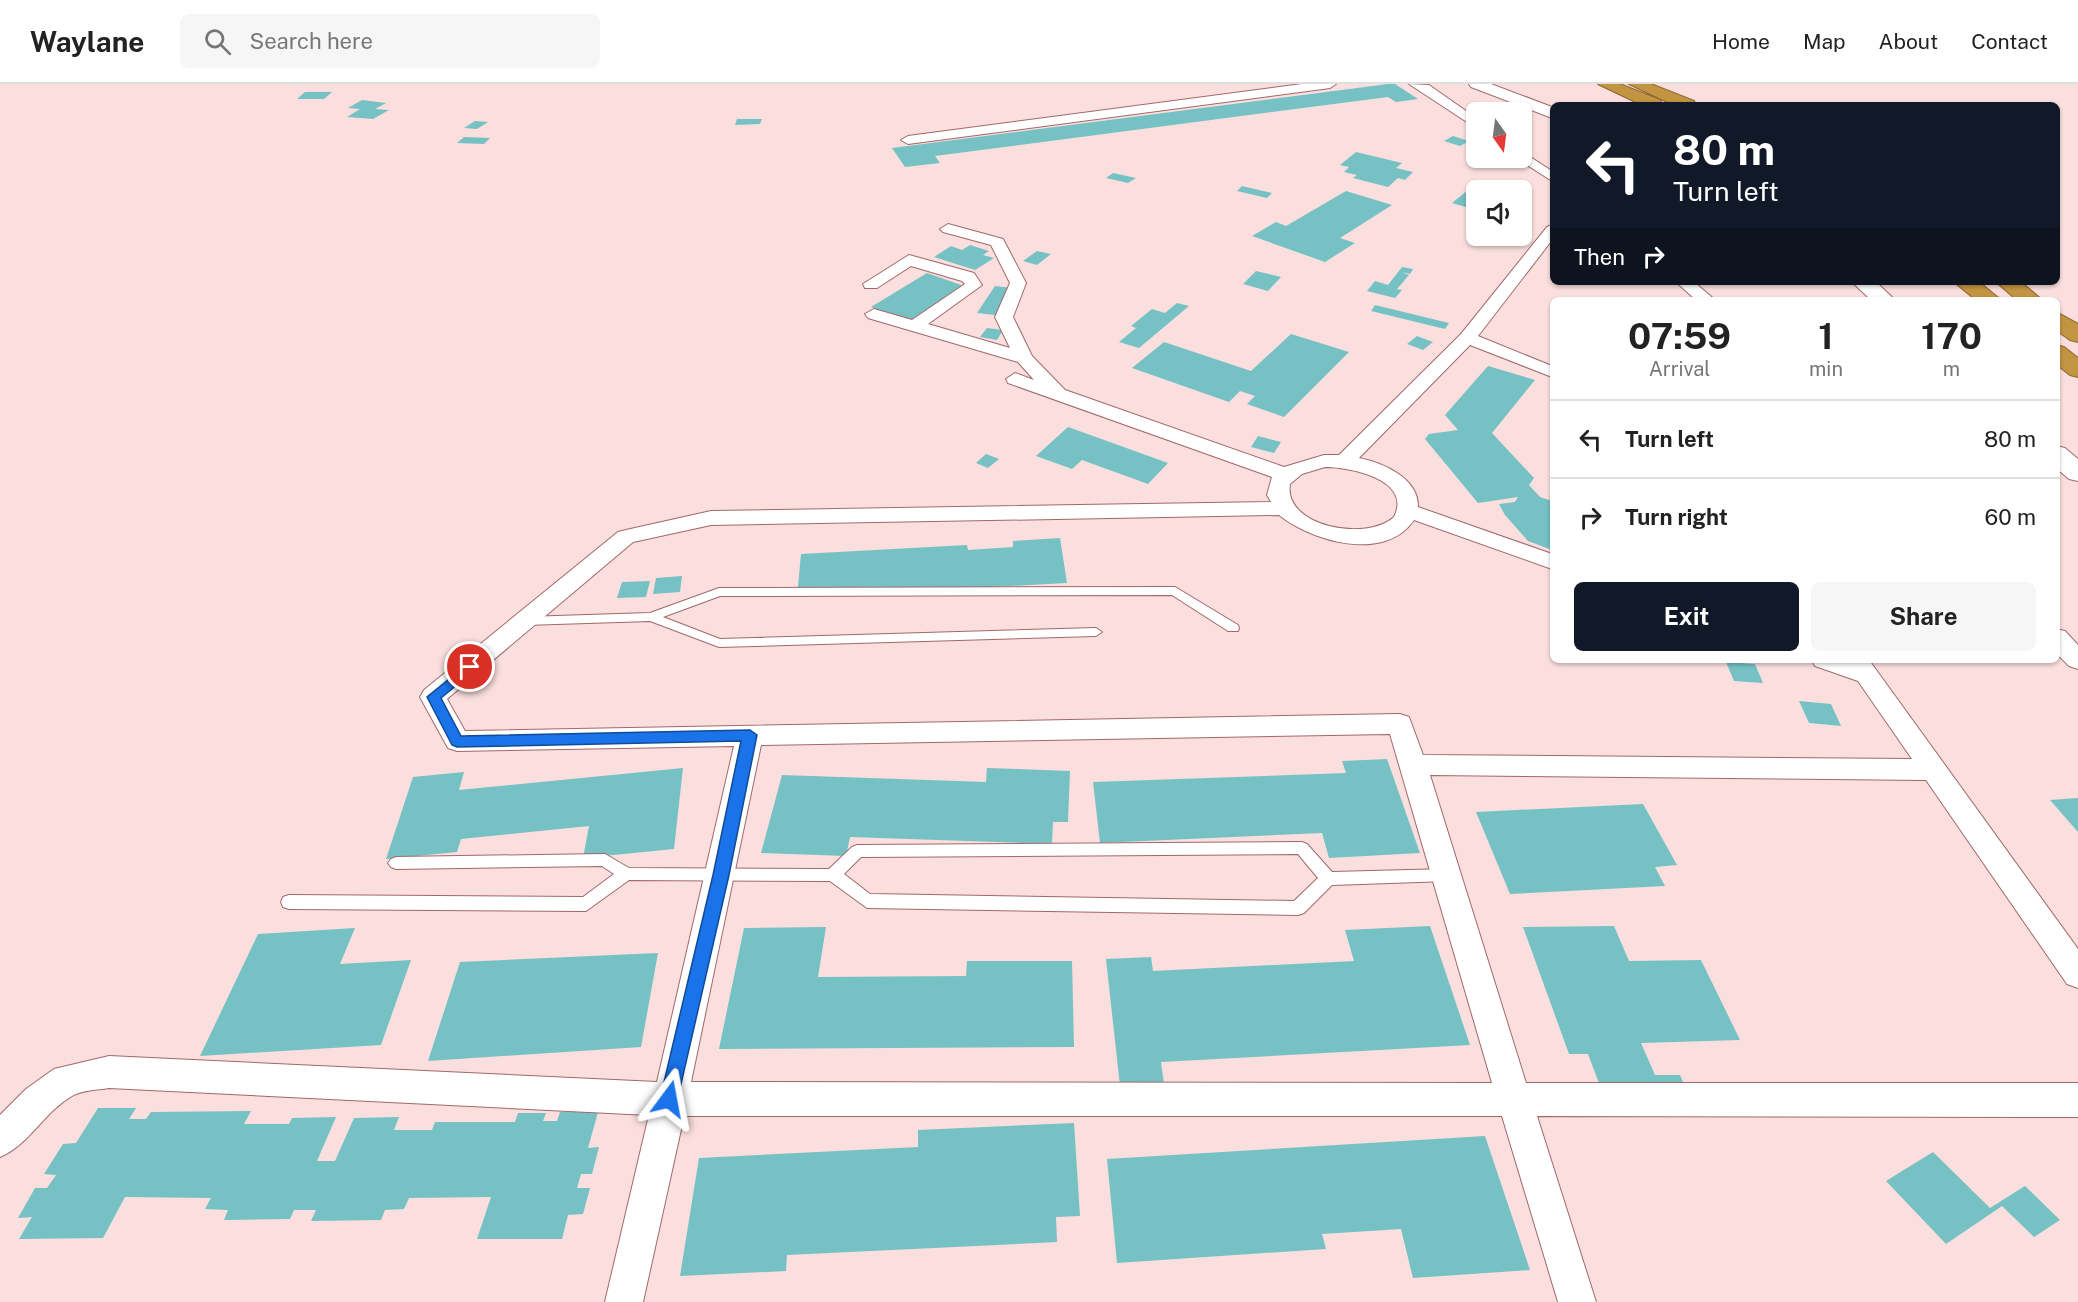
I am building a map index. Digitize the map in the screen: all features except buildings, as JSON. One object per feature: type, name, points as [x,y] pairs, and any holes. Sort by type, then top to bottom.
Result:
[{"type":"highway","points":[[1606,84],[1648,102]]},
{"type":"highway","points":[[1637,84],[1681,102]]},
{"type":"highway","points":[[1969,285],[1986,297]]},
{"type":"highway","points":[[2011,285],[2027,297]]},
{"type":"highway","points":[[2060,322],[2078,335]]},
{"type":"highway","points":[[2060,355],[2078,370]]},
{"type":"main road","points":[[1477,84],[1550,111]]},
{"type":"main road","points":[[1866,285],[1880,297]]},
{"type":"main road","points":[[2060,457],[2078,473]]},
{"type":"street","points":[[908,140],[1298,86],[1330,84]]},
{"type":"street","points":[[1415,84],[1425,88],[1466,116]]},
{"type":"street","points":[[1532,163],[1550,176]]},
{"type":"street","points":[[948,229],[997,242],[1018,283],[1004,316],[1023,358],[1060,395]]},
{"type":"street","points":[[1345,461],[1467,338],[1550,234]]},
{"type":"street","points":[[871,284],[909,260],[968,277],[974,285],[914,326]]},
{"type":"street","points":[[1688,285],[1702,297]]},
{"type":"street","points":[[874,314],[1023,358]]},
{"type":"street","points":[[1467,338],[1550,371]]},
{"type":"street","points":[[1015,379],[1286,475]]},
{"type":"street","points":[[1345,461],[1367,466],[1393,480],[1408,498],[1409,511],[1402,522],[1390,531],[1373,536],[1352,538],[1310,529],[1293,519],[1282,508],[1277,494],[1280,482],[1286,475],[1304,464],[1345,461]]},
{"type":"street","points":[[1282,508],[711,518],[626,537],[434,697],[457,741],[1400,724],[1448,875],[1512,1098],[1577,1302]]},
{"type":"street","points":[[1409,511],[1550,561]]},
{"type":"street","points":[[2060,642],[2078,660]]},
{"type":"street","points":[[1838,663],[1862,668],[2078,974]]},
{"type":"street","points":[[624,1302],[721,875],[750,735]]},
{"type":"street","points":[[1413,765],[1936,770]]},
{"type":"street","points":[[0,1140],[38,1101],[66,1080],[109,1072],[669,1099],[2078,1100]]},
{"type":"lane","points":[[525,621],[651,617],[719,592],[1175,591],[1233,628]]},
{"type":"lane","points":[[651,617],[719,643],[1096,632]]},
{"type":"lane","points":[[833,875],[857,850],[1302,848],[1328,879]]},
{"type":"lane","points":[[396,863],[605,860],[626,874],[833,875],[867,902],[1298,908],[1328,879],[1448,875]]},
{"type":"lane","points":[[289,902],[586,904],[626,874]]},
{"type":"route","points":[[470,667],[434,697],[457,741],[750,735],[721,875],[669,1099]]}]
